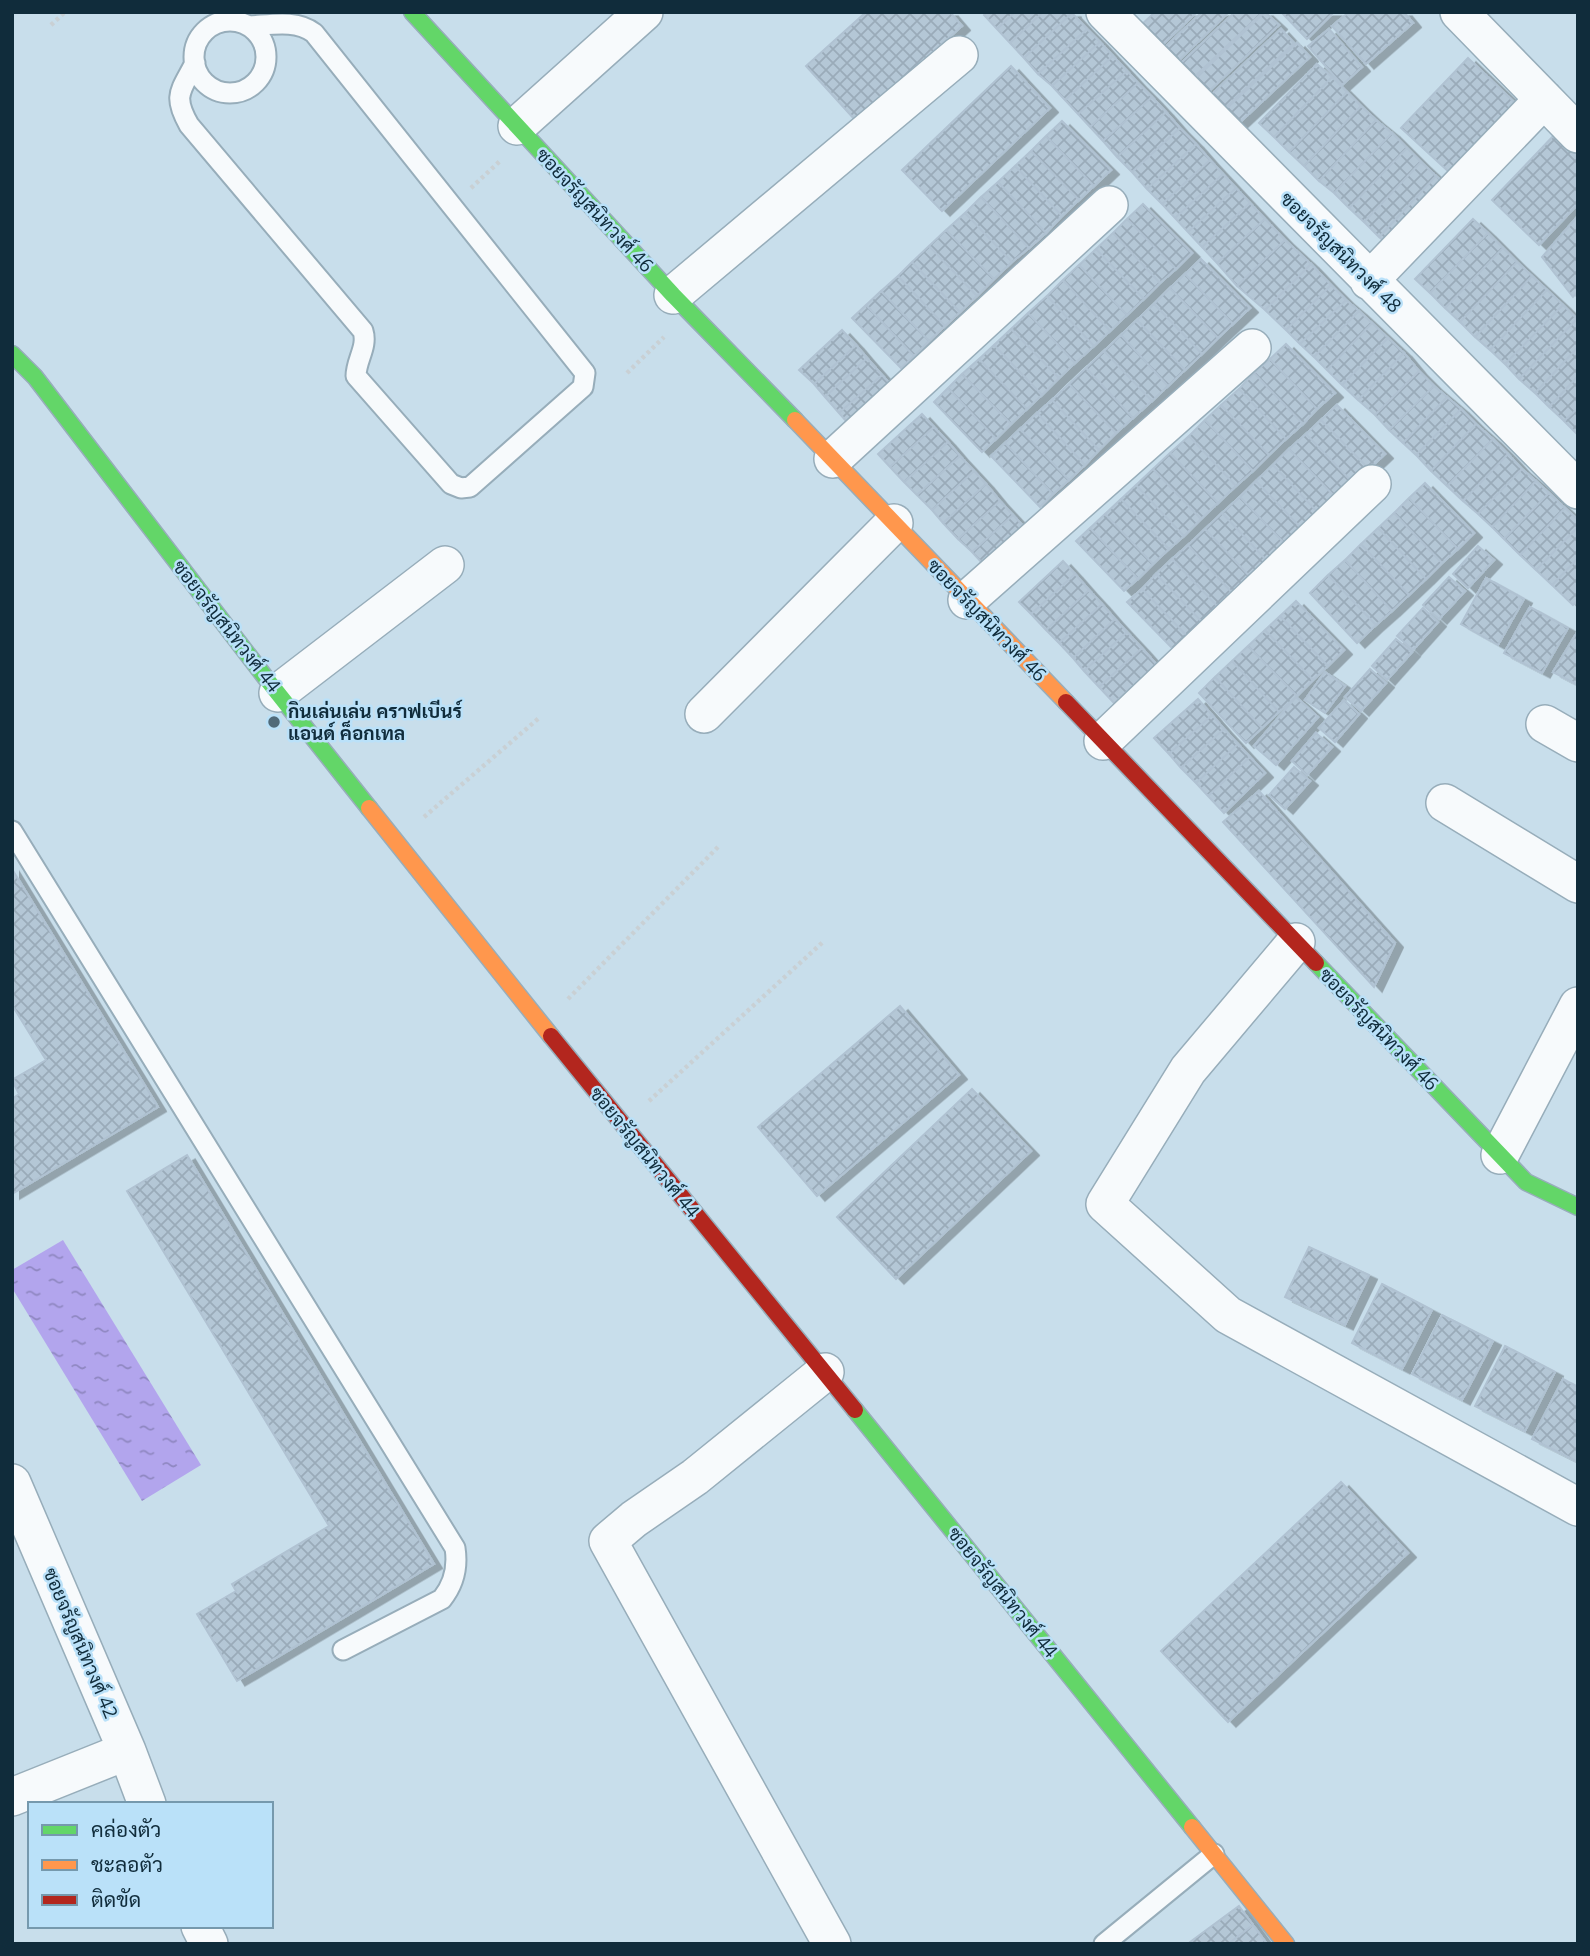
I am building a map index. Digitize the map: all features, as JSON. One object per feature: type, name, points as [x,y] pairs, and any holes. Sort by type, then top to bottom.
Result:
[{"type":"street","name":"ซอยจรัญสนิทวงศ์ 46","points":[[412,12],[682,304],[1526,1182],[1578,1207]]},
{"type":"street","points":[[517,126],[644,12]]},
{"type":"street","name":"ซอยจรัญสนิทวงศ์ 48","points":[[1105,12],[1578,490]]},
{"type":"street","points":[[1460,12],[1578,134]]},
{"type":"street","points":[[682,304],[959,55]]},
{"type":"street","points":[[1369,281],[1544,99]]},
{"type":"street","points":[[833,459],[1109,205]]},
{"type":"street","points":[[967,600],[1252,348]]},
{"type":"street","name":"ซอยจรัญสนิทวงศ์ 44","points":[[12,354],[35,377],[278,693],[622,1125],[825,1372],[1286,1944]]},
{"type":"street","points":[[1103,741],[1371,484]]},
{"type":"street","points":[[704,714],[894,523]]},
{"type":"street","points":[[278,693],[445,565]]},
{"type":"street","points":[[1545,724],[1578,743]]},
{"type":"street","points":[[1445,803],[1578,884]]},
{"type":"street","points":[[1296,942],[1188,1070],[1105,1204],[1228,1315],[1578,1507]]},
{"type":"street","points":[[1500,1155],[1578,1006]]},
{"type":"street","points":[[825,1372],[695,1477],[634,1519],[608,1541],[832,1944]]},
{"type":"street","name":"ซอยจรัญสนิทวงศ์ 42","points":[[12,1483],[146,1802]]},
{"type":"street","points":[[12,1797],[127,1751]]},
{"type":"street","points":[[201,1928],[209,1944]]},
{"type":"lane","points":[[211,18],[249,26],[258,34],[267,57],[259,79],[239,92],[216,89],[206,83],[198,74],[194,51],[211,18]]},
{"type":"lane","points":[[195,63],[179,94],[180,109],[189,125],[363,331],[365,342],[356,376],[451,484],[465,488],[475,484],[583,387],[586,373],[314,33],[307,28],[285,24],[249,26]]},
{"type":"lane","points":[[12,831],[455,1548],[456,1570],[442,1599],[343,1650]]},
{"type":"lane","points":[[1104,1944],[1214,1854]]},
{"type":"path","points":[[51,24],[65,12]]},
{"type":"path","points":[[626,373],[682,304]]},
{"type":"path","points":[[397,841],[538,718]]},
{"type":"path","points":[[542,1025],[719,846]]},
{"type":"path","points":[[622,1125],[823,942]]},
{"type":"water","points":[[63,1240],[201,1465],[142,1501],[12,1288],[12,1270]]},
{"type":"building","points":[[866,12],[950,12],[962,26],[856,121],[806,66]]},
{"type":"building","points":[[987,12],[1015,12],[997,29],[984,15]]},
{"type":"building","points":[[1015,12],[1043,12],[1010,43],[997,29]]},
{"type":"building","points":[[1043,12],[1072,13],[1024,58],[1010,43]]},
{"type":"building","points":[[1155,12],[1197,12],[1160,47],[1140,26]]},
{"type":"building","points":[[1202,12],[1229,12],[1177,62],[1164,48]]},
{"type":"building","points":[[1235,12],[1263,12],[1192,79],[1179,65]]},
{"type":"building","points":[[1265,12],[1279,25],[1208,92],[1195,79]]},
{"type":"building","points":[[1281,12],[1334,12],[1307,39]]},
{"type":"building","points":[[1349,12],[1404,12],[1413,23],[1366,64],[1332,26]]},
{"type":"building","points":[[1072,13],[1087,29],[1038,74],[1024,58]]},
{"type":"building","points":[[1087,29],[1100,42],[1052,86],[1038,74]]},
{"type":"building","points":[[1281,29],[1294,43],[1223,110],[1210,96]]},
{"type":"building","points":[[1329,29],[1362,67],[1342,85],[1308,46]]},
{"type":"building","points":[[1100,42],[1113,56],[1065,100],[1052,86]]},
{"type":"building","points":[[1297,43],[1310,57],[1238,124],[1225,110]]},
{"type":"building","points":[[1113,56],[1127,71],[1078,114],[1065,100]]},
{"type":"building","points":[[1468,58],[1515,103],[1449,172],[1401,128]]},
{"type":"building","points":[[1317,64],[1332,77],[1274,137],[1259,123]]},
{"type":"building","points":[[1011,66],[1050,108],[942,211],[902,170]]},
{"type":"building","points":[[1127,71],[1138,83],[1090,127],[1078,114]]},
{"type":"building","points":[[1332,77],[1347,92],[1289,152],[1274,137]]},
{"type":"building","points":[[1138,83],[1152,97],[1103,141],[1090,127]]},
{"type":"building","points":[[1347,92],[1361,106],[1304,166],[1289,152]]},
{"type":"building","points":[[1152,97],[1166,112],[1117,157],[1103,141]]},
{"type":"building","points":[[1361,106],[1376,120],[1319,181],[1304,166]]},
{"type":"building","points":[[1166,112],[1180,128],[1132,172],[1117,157]]},
{"type":"building","points":[[1376,120],[1392,133],[1334,193],[1319,181]]},
{"type":"building","points":[[1062,121],[1111,170],[1094,186],[1046,136]]},
{"type":"building","points":[[1180,128],[1196,144],[1147,189],[1132,172]]},
{"type":"building","points":[[1558,131],[1578,150],[1578,204],[1539,245],[1492,200]]},
{"type":"building","points":[[1392,133],[1407,148],[1349,208],[1334,193]]},
{"type":"building","points":[[1046,136],[1094,186],[1079,200],[1031,151]]},
{"type":"building","points":[[1196,144],[1210,160],[1162,204],[1147,189]]},
{"type":"building","points":[[1407,148],[1421,162],[1364,222],[1349,208]]},
{"type":"building","points":[[1031,151],[1079,200],[1062,216],[1015,166]]},
{"type":"building","points":[[1210,160],[1223,174],[1175,218],[1162,204]]},
{"type":"building","points":[[1421,162],[1436,176],[1379,237],[1364,222]]},
{"type":"building","points":[[1015,166],[1062,216],[1046,233],[998,182]]},
{"type":"building","points":[[1223,174],[1236,188],[1188,232],[1175,218]]},
{"type":"building","points":[[1436,176],[1451,189],[1393,249],[1379,237]]},
{"type":"building","points":[[998,182],[1046,233],[1029,248],[981,197]]},
{"type":"building","points":[[1236,188],[1250,203],[1202,247],[1188,232]]},
{"type":"building","points":[[981,197],[1029,248],[1012,262],[965,213]]},
{"type":"building","points":[[1250,203],[1265,219],[1217,263],[1202,247]]},
{"type":"building","points":[[1143,204],[1192,253],[1176,269],[1127,219]]},
{"type":"building","points":[[965,213],[1012,262],[994,279],[946,230]]},
{"type":"building","points":[[1578,216],[1578,291],[1573,297],[1542,257]]},
{"type":"building","points":[[1127,219],[1176,269],[1160,283],[1113,233]]},
{"type":"building","points":[[1265,219],[1285,240],[1237,286],[1217,263]]},
{"type":"building","points":[[1473,219],[1488,233],[1430,293],[1415,279]]},
{"type":"building","points":[[946,230],[994,279],[977,296],[929,246]]},
{"type":"building","points":[[1113,233],[1160,283],[1144,299],[1096,249]]},
{"type":"building","points":[[1488,233],[1503,248],[1445,308],[1430,293]]},
{"type":"building","points":[[1285,240],[1311,264],[1265,310],[1237,286]]},
{"type":"building","points":[[929,246],[977,296],[960,312],[912,262]]},
{"type":"building","points":[[1503,248],[1517,262],[1460,322],[1445,308]]},
{"type":"building","points":[[1096,249],[1144,299],[1127,315],[1079,265]]},
{"type":"building","points":[[1201,259],[1250,308],[1233,324],[1185,274]]},
{"type":"building","points":[[912,262],[960,312],[945,326],[898,276]]},
{"type":"building","points":[[1517,262],[1532,276],[1475,337],[1460,322]]},
{"type":"building","points":[[1311,264],[1331,285],[1286,330],[1265,310]]},
{"type":"building","points":[[1079,265],[1127,315],[1110,331],[1063,280]]},
{"type":"building","points":[[1185,274],[1233,324],[1218,338],[1170,288]]},
{"type":"building","points":[[898,276],[945,326],[929,341],[881,291]]},
{"type":"building","points":[[1532,276],[1547,290],[1490,350],[1475,337]]},
{"type":"building","points":[[1063,280],[1110,331],[1094,346],[1047,296]]},
{"type":"building","points":[[1331,285],[1346,300],[1300,344],[1286,330]]},
{"type":"building","points":[[1170,288],[1218,338],[1202,354],[1154,304]]},
{"type":"building","points":[[1547,290],[1563,305],[1505,364],[1490,350]]},
{"type":"building","points":[[881,291],[929,341],[914,356],[866,305]]},
{"type":"building","points":[[1047,296],[1094,346],[1075,363],[1028,313]]},
{"type":"building","points":[[1346,300],[1359,311],[1314,357],[1300,344]]},
{"type":"building","points":[[1154,304],[1202,354],[1185,370],[1137,320]]},
{"type":"building","points":[[866,305],[914,356],[901,368],[852,318]]},
{"type":"building","points":[[1563,305],[1577,319],[1519,379],[1505,364]]},
{"type":"building","points":[[1359,311],[1372,323],[1327,370],[1314,357]]},
{"type":"building","points":[[1028,313],[1075,363],[1059,378],[1011,329]]},
{"type":"building","points":[[1577,319],[1578,347],[1535,393],[1519,379]]},
{"type":"building","points":[[1137,320],[1185,370],[1168,386],[1121,335]]},
{"type":"building","points":[[1372,323],[1388,338],[1342,385],[1327,370]]},
{"type":"building","points":[[1011,329],[1059,378],[1042,395],[994,345]]},
{"type":"building","points":[[842,330],[856,345],[814,384],[799,370]]},
{"type":"building","points":[[1121,335],[1168,386],[1152,401],[1104,351]]},
{"type":"building","points":[[1388,338],[1404,353],[1358,400],[1342,385]]},
{"type":"building","points":[[1286,344],[1335,393],[1317,409],[1270,359]]},
{"type":"building","points":[[856,345],[867,358],[825,397],[814,384]]},
{"type":"building","points":[[994,345],[1042,395],[1027,409],[979,359]]},
{"type":"building","points":[[1578,347],[1578,376],[1549,407],[1535,393]]},
{"type":"building","points":[[1104,351],[1152,401],[1133,418],[1086,368]]},
{"type":"building","points":[[1404,353],[1419,371],[1375,415],[1358,400]]},
{"type":"building","points":[[867,358],[882,375],[839,413],[825,397]]},
{"type":"building","points":[[979,359],[1027,409],[1011,424],[962,374]]},
{"type":"building","points":[[1270,359],[1317,409],[1303,424],[1254,373]]},
{"type":"building","points":[[1086,368],[1133,418],[1116,433],[1069,384]]},
{"type":"building","points":[[1419,371],[1434,386],[1389,430],[1375,415]]},
{"type":"building","points":[[1254,373],[1303,424],[1286,439],[1239,389]]},
{"type":"building","points":[[962,374],[1011,424],[996,439],[948,388]]},
{"type":"building","points":[[882,375],[897,391],[854,430],[839,413]]},
{"type":"building","points":[[1578,376],[1578,408],[1564,421],[1549,407]]},
{"type":"building","points":[[1069,384],[1116,433],[1099,450],[1052,400]]},
{"type":"building","points":[[1434,386],[1447,397],[1403,443],[1389,430]]},
{"type":"building","points":[[948,388],[996,439],[982,452],[934,402]]},
{"type":"building","points":[[1239,389],[1286,439],[1269,455],[1221,405]]},
{"type":"building","points":[[1447,397],[1461,409],[1416,455],[1403,443]]},
{"type":"building","points":[[1052,400],[1099,450],[1085,465],[1037,413]]},
{"type":"building","points":[[1221,405],[1269,455],[1253,471],[1205,420]]},
{"type":"building","points":[[1337,405],[1385,454],[1369,469],[1321,420]]},
{"type":"building","points":[[1578,408],[1578,435],[1564,421]]},
{"type":"building","points":[[1461,409],[1476,424],[1431,471],[1416,455]]},
{"type":"building","points":[[1037,413],[1085,465],[1069,480],[1020,429]]},
{"type":"building","points":[[922,414],[934,427],[890,467],[878,454]]},
{"type":"building","points":[[1205,420],[1253,471],[1236,486],[1189,436]]},
{"type":"building","points":[[1321,420],[1369,469],[1354,484],[1306,434]]},
{"type":"building","points":[[1476,424],[1493,439],[1447,486],[1431,471]]},
{"type":"building","points":[[934,427],[948,442],[904,482],[890,467]]},
{"type":"building","points":[[1020,429],[1069,480],[1053,494],[1005,443]]},
{"type":"building","points":[[1306,434],[1354,484],[1338,500],[1289,449]]},
{"type":"building","points":[[1189,436],[1236,486],[1218,503],[1170,453]]},
{"type":"building","points":[[1493,439],[1508,454],[1463,501],[1447,486]]},
{"type":"building","points":[[948,442],[960,456],[917,495],[904,482]]},
{"type":"building","points":[[1005,443],[1053,494],[1040,507],[991,456]]},
{"type":"building","points":[[1289,449],[1338,500],[1321,516],[1273,465]]},
{"type":"building","points":[[1170,453],[1218,503],[1201,519],[1153,469]]},
{"type":"building","points":[[1508,454],[1522,469],[1478,514],[1463,501]]},
{"type":"building","points":[[960,456],[974,471],[932,510],[917,495]]},
{"type":"building","points":[[1273,465],[1321,516],[1304,531],[1256,481]]},
{"type":"building","points":[[1153,469],[1201,519],[1184,536],[1136,485]]},
{"type":"building","points":[[1522,469],[1536,481],[1492,527],[1478,514]]},
{"type":"building","points":[[974,471],[986,484],[943,523],[932,510]]},
{"type":"building","points":[[1256,481],[1304,531],[1287,546],[1240,497]]},
{"type":"building","points":[[1536,481],[1549,493],[1504,539],[1492,527]]},
{"type":"building","points":[[1425,483],[1474,533],[1458,549],[1409,498]]},
{"type":"building","points":[[986,484],[1000,501],[958,539],[943,523]]},
{"type":"building","points":[[1136,485],[1184,536],[1169,549],[1121,499]]},
{"type":"building","points":[[1549,493],[1565,508],[1520,555],[1504,539]]},
{"type":"building","points":[[1240,497],[1287,546],[1269,563],[1222,513]]},
{"type":"building","points":[[1409,498],[1458,549],[1442,563],[1394,513]]},
{"type":"building","points":[[1121,499],[1169,549],[1153,564],[1105,514]]},
{"type":"building","points":[[1000,501],[1013,515],[972,552],[958,539]]},
{"type":"building","points":[[1565,508],[1578,520],[1578,527],[1536,570],[1520,555]]},
{"type":"building","points":[[1222,513],[1269,563],[1252,579],[1205,529]]},
{"type":"building","points":[[1394,513],[1442,563],[1426,579],[1378,528]]},
{"type":"building","points":[[1105,514],[1153,564],[1138,579],[1090,528]]},
{"type":"building","points":[[1013,515],[1026,529],[985,566],[972,552]]},
{"type":"building","points":[[1578,527],[1578,558],[1552,585],[1536,570]]},
{"type":"building","points":[[1090,528],[1138,579],[1124,591],[1076,541]]},
{"type":"building","points":[[1378,528],[1426,579],[1409,595],[1361,544]]},
{"type":"building","points":[[1205,529],[1252,579],[1235,596],[1188,545]]},
{"type":"building","points":[[1361,544],[1409,595],[1392,611],[1345,560]]},
{"type":"building","points":[[1188,545],[1235,596],[1221,610],[1172,559]]},
{"type":"building","points":[[1478,546],[1494,560],[1468,588],[1453,574]]},
{"type":"building","points":[[1578,558],[1578,600],[1573,605],[1552,585]]},
{"type":"building","points":[[1172,559],[1221,610],[1205,625],[1156,574]]},
{"type":"building","points":[[1345,560],[1392,611],[1376,625],[1328,575]]},
{"type":"building","points":[[1063,561],[1075,574],[1031,614],[1019,602]]},
{"type":"building","points":[[1075,574],[1089,590],[1046,630],[1031,614]]},
{"type":"building","points":[[1156,574],[1205,625],[1190,639],[1142,589]]},
{"type":"building","points":[[1328,575],[1376,625],[1357,643],[1310,593]]},
{"type":"building","points":[[1449,577],[1465,591],[1439,619],[1423,605]]},
{"type":"building","points":[[1486,578],[1524,599],[1498,645],[1461,624]]},
{"type":"building","points":[[1142,589],[1190,639],[1176,652],[1127,602]]},
{"type":"building","points":[[1089,590],[1102,604],[1059,643],[1046,630]]},
{"type":"building","points":[[1296,601],[1344,650],[1328,666],[1280,616]]},
{"type":"building","points":[[1102,604],[1115,619],[1073,658],[1059,643]]},
{"type":"building","points":[[1530,607],[1568,628],[1542,673],[1504,653]]},
{"type":"building","points":[[1423,608],[1438,622],[1413,650],[1397,636]]},
{"type":"building","points":[[1280,616],[1328,666],[1313,680],[1265,630]]},
{"type":"building","points":[[1115,619],[1127,632],[1084,671],[1073,658]]},
{"type":"building","points":[[1265,630],[1313,680],[1297,696],[1248,646]]},
{"type":"building","points":[[1127,632],[1142,648],[1099,687],[1084,671]]},
{"type":"building","points":[[1576,634],[1578,636],[1578,685],[1553,672]]},
{"type":"building","points":[[1396,639],[1412,652],[1387,680],[1372,666]]},
{"type":"building","points":[[1248,646],[1297,696],[1279,712],[1232,661]]},
{"type":"building","points":[[1142,648],[1157,665],[1114,703],[1099,687]]},
{"type":"building","points":[[1232,661],[1279,712],[1262,728],[1215,677]]},
{"type":"building","points":[[1370,669],[1386,683],[1361,711],[1345,697]]},
{"type":"building","points":[[1325,672],[1345,686],[1325,713],[1305,700]]},
{"type":"building","points":[[1215,677],[1262,728],[1246,743],[1199,693]]},
{"type":"building","points":[[1296,697],[1318,717],[1276,765],[1254,746]]},
{"type":"building","points":[[1198,699],[1212,715],[1169,754],[1154,738]]},
{"type":"building","points":[[1344,700],[1359,714],[1335,742],[1319,728]]},
{"type":"building","points":[[1212,715],[1224,729],[1181,768],[1169,754]]},
{"type":"building","points":[[1224,729],[1238,744],[1196,783],[1181,768]]},
{"type":"building","points":[[1316,733],[1332,747],[1307,775],[1292,761]]},
{"type":"building","points":[[1238,744],[1250,757],[1208,796],[1196,783]]},
{"type":"building","points":[[1250,757],[1265,773],[1224,813],[1208,796]]},
{"type":"building","points":[[1294,767],[1310,781],[1285,809],[1269,795]]},
{"type":"building","points":[[1259,791],[1395,943],[1374,987],[1223,822]]},
{"type":"building","points":[[12,869],[158,1107],[12,1194],[12,1099],[19,1094],[12,1080],[46,1060],[12,1005]]},
{"type":"building","points":[[900,1006],[959,1075],[817,1196],[758,1127]]},
{"type":"building","points":[[972,1089],[1031,1151],[896,1279],[837,1217]]},
{"type":"building","points":[[187,1155],[434,1564],[237,1681],[197,1614],[236,1591],[232,1584],[329,1526],[127,1191]]},
{"type":"building","points":[[1309,1247],[1369,1275],[1345,1325],[1285,1297]]},
{"type":"building","points":[[1382,1284],[1432,1310],[1402,1369],[1352,1343]]},
{"type":"building","points":[[1442,1315],[1493,1341],[1462,1400],[1412,1374]]},
{"type":"building","points":[[1505,1346],[1555,1372],[1525,1431],[1475,1406]]},
{"type":"building","points":[[1563,1379],[1578,1387],[1578,1462],[1532,1439]]},
{"type":"building","points":[[1341,1482],[1408,1553],[1228,1722],[1161,1651]]},
{"type":"building","points":[[1239,1906],[1253,1925],[1228,1944],[1191,1944],[1190,1942]]},
{"type":"building","points":[[1253,1925],[1267,1944],[1228,1944]]},
{"type":"traffic: fast","points":[[412,12],[673,295],[795,420]]},
{"type":"traffic: fast","points":[[12,354],[35,377],[369,808]]},
{"type":"traffic: fast","points":[[1316,963],[1526,1182],[1578,1207]]},
{"type":"traffic: fast","points":[[855,1410],[1192,1827]]},
{"type":"traffic: slow","points":[[795,420],[1066,702]]},
{"type":"traffic: slow","points":[[369,808],[551,1036]]},
{"type":"traffic: slow","points":[[1192,1827],[1286,1944]]},
{"type":"traffic: jam","points":[[1066,702],[1316,963]]},
{"type":"traffic: jam","points":[[551,1036],[855,1410]]},
{"type":"place","name":"กินเล่นเล่น คราฟเบีนร์ แอนด์ ค็อกเทล","points":[[274,722]]}]
